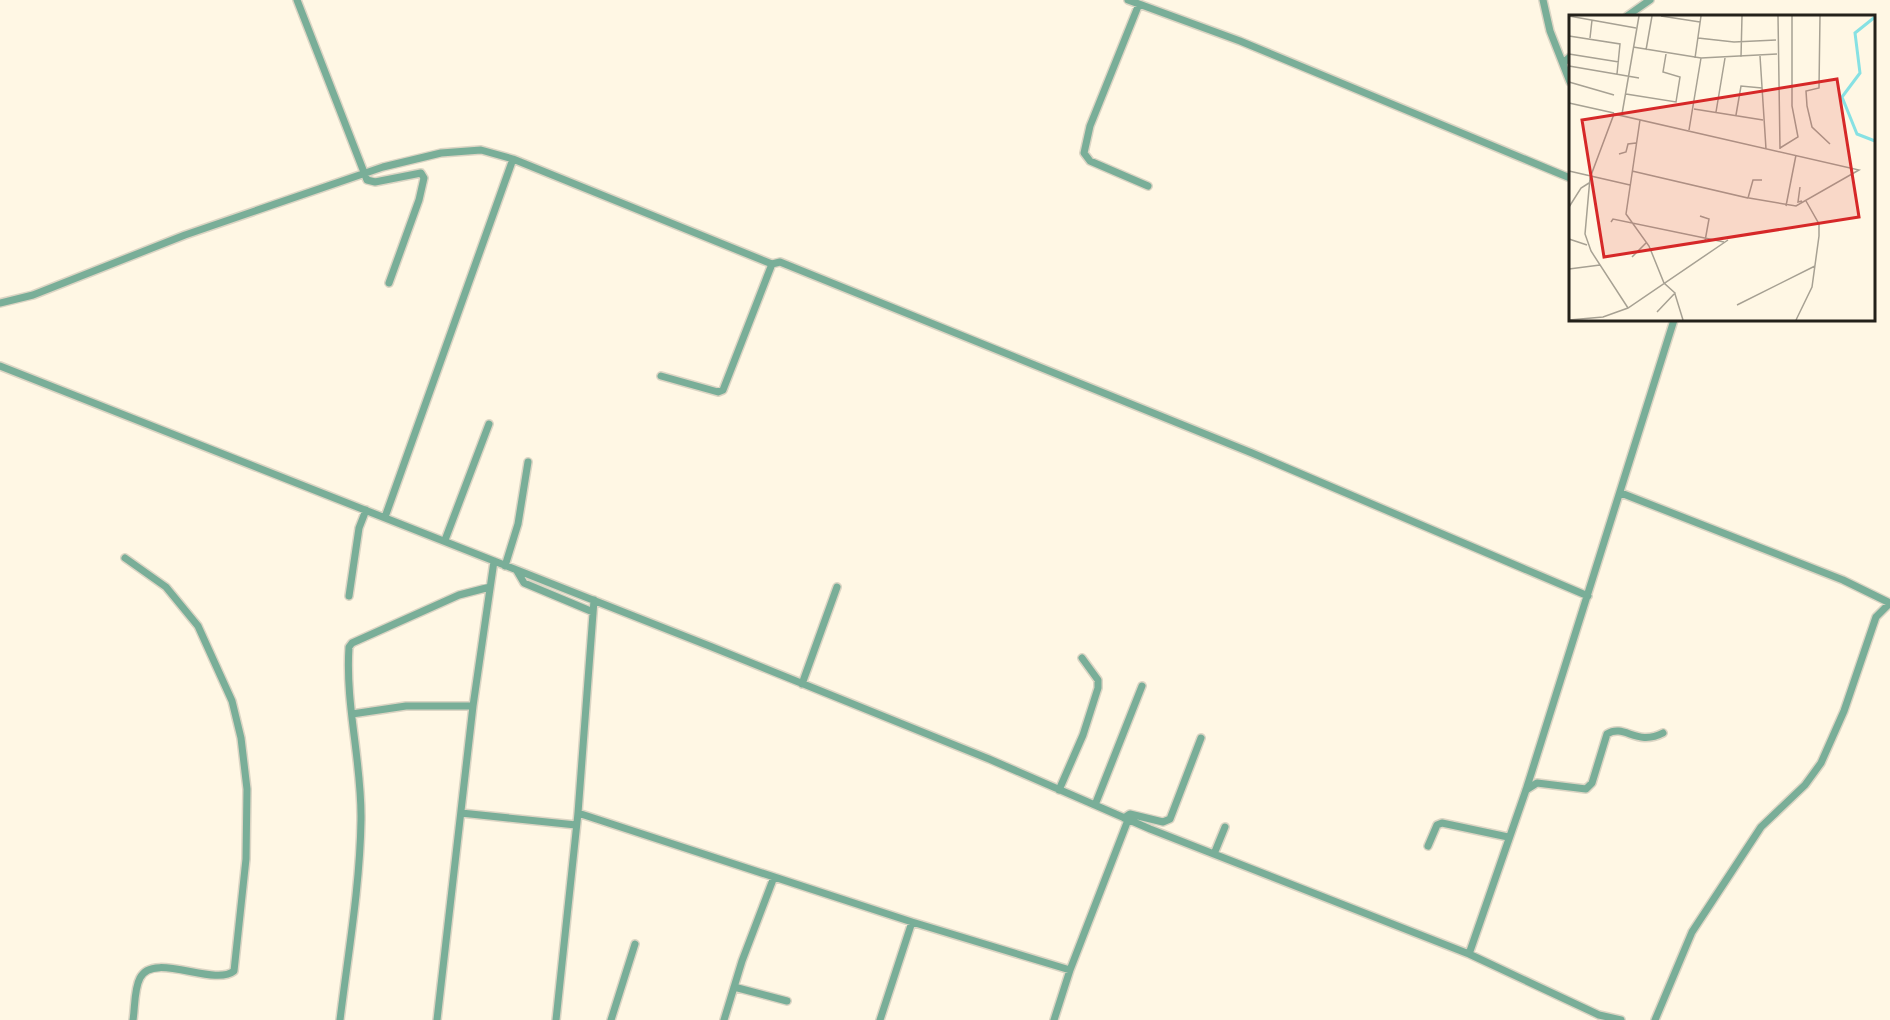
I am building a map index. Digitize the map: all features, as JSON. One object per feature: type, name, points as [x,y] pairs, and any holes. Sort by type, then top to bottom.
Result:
[{"type":"street","points":[[297,0],[367,180],[375,182],[421,173],[424,178],[419,200],[389,283]]},
{"type":"street","points":[[1128,0],[1240,41],[1569,178]]},
{"type":"street","points":[[1543,0],[1550,31],[1569,79]]},
{"type":"street","points":[[1628,15],[1650,0]]},
{"type":"street","points":[[1139,4],[1090,126],[1084,153],[1090,161],[1148,186]]},
{"type":"street","points":[[1563,63],[1569,58]]},
{"type":"street","points":[[0,303],[33,295],[184,234],[363,174],[441,153],[482,150],[513,159],[772,264],[780,262],[811,273],[938,328],[1251,453],[1588,596]]},
{"type":"street","points":[[385,516],[513,159]]},
{"type":"street","points":[[661,376],[718,392],[723,390],[772,264]]},
{"type":"street","points":[[1469,954],[1526,790],[1622,493],[1674,321]]},
{"type":"street","points":[[0,366],[445,540],[517,571],[802,684],[1126,819],[1469,954],[1598,1018],[1621,1020]]},
{"type":"street","points":[[445,540],[489,424]]},
{"type":"street","points":[[505,566],[518,524],[528,462]]},
{"type":"street","points":[[1622,493],[1843,580],[1890,603],[1876,617],[1844,711],[1821,763],[1804,785],[1761,827],[1692,932],[1655,1020]]},
{"type":"street","points":[[349,596],[359,528],[366,510]]},
{"type":"street","points":[[125,558],[166,587],[198,626],[232,701],[241,738],[247,789],[246,859],[234,971],[223,976],[167,968],[154,968],[145,972],[140,978],[133,1020]]},
{"type":"street","points":[[437,1020],[473,706],[494,561]]},
{"type":"street","points":[[517,571],[524,583],[593,612]]},
{"type":"street","points":[[340,1020],[361,830],[355,733],[348,702],[348,656],[352,643],[459,595],[490,587]]},
{"type":"street","points":[[802,684],[837,587]]},
{"type":"street","points":[[556,1020],[578,813],[594,600]]},
{"type":"street","points":[[1059,790],[1083,735],[1098,688],[1098,680],[1082,658]]},
{"type":"street","points":[[1095,806],[1142,686]]},
{"type":"street","points":[[352,714],[405,706],[473,706]]},
{"type":"street","points":[[1526,790],[1537,783],[1587,789],[1592,783],[1607,734],[1612,731],[1622,732],[1645,739],[1663,733]]},
{"type":"street","points":[[1054,1020],[1126,819],[1130,814],[1163,822],[1170,819],[1201,738]]},
{"type":"street","points":[[461,813],[576,825]]},
{"type":"street","points":[[578,813],[774,878],[1070,970]]},
{"type":"street","points":[[1428,846],[1437,825],[1442,823],[1508,837]]},
{"type":"street","points":[[1214,854],[1225,827]]},
{"type":"street","points":[[724,1020],[774,878]]},
{"type":"street","points":[[880,1020],[912,922]]},
{"type":"street","points":[[610,1020],[634,944]]},
{"type":"street","points":[[734,987],[786,1001]]}]
